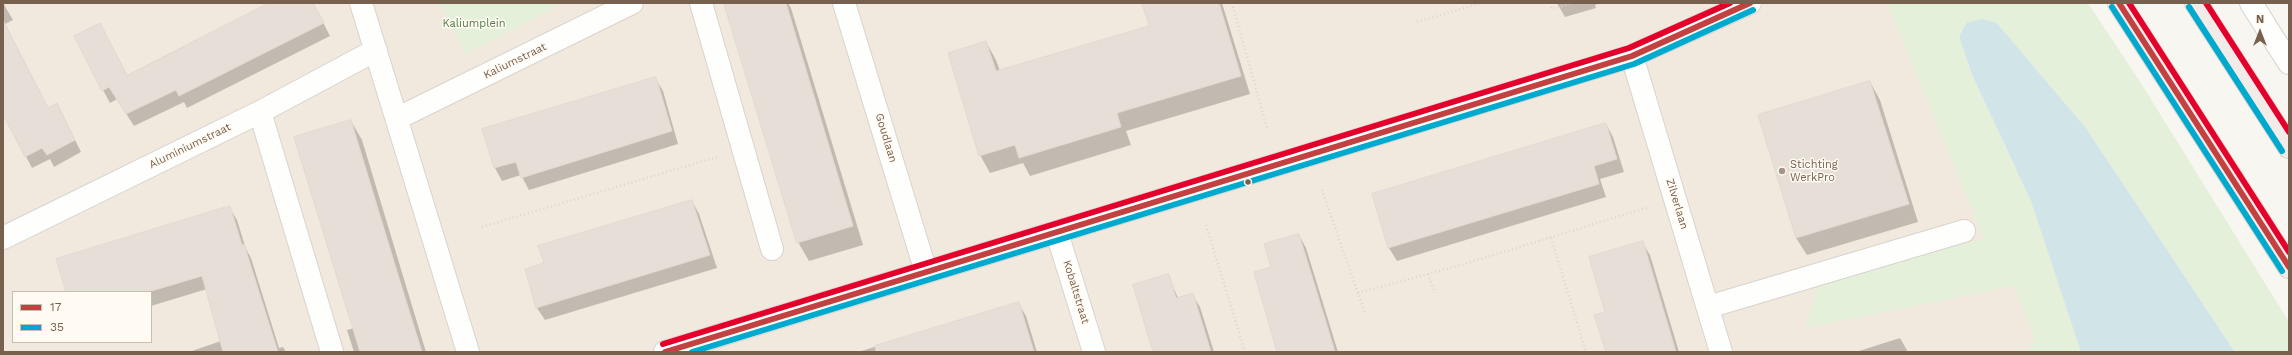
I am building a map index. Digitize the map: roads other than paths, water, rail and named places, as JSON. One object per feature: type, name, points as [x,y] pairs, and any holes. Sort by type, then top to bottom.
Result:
[{"type":"highway","points":[[2119,3],[2289,267]]},
{"type":"highway","points":[[2196,3],[2289,147]]},
{"type":"street","points":[[361,3],[398,118],[468,352]]},
{"type":"street","name":"Kaliumstraat","points":[[398,118],[632,3]]},
{"type":"street","points":[[701,3],[772,249]]},
{"type":"street","name":"Goudlaan","points":[[844,3],[926,272]]},
{"type":"street","points":[[665,352],[1632,56],[1750,3]]},
{"type":"street","points":[[2251,3],[2289,63]]},
{"type":"street","name":"Aluminiumstraat","points":[[3,238],[260,112],[376,50]]},
{"type":"street","name":"Zilverlaan","points":[[1632,56],[1722,352]]},
{"type":"street","points":[[260,112],[332,352]]},
{"type":"street","points":[[1708,307],[1964,231]]},
{"type":"street","name":"Kobaltstraat","points":[[1057,233],[1094,352]]},
{"type":"place","name":"Stichting WerkPro","points":[[1782,171]]},
{"type":"park label","name":"Kaliumplein","points":[[474,24]]}]
